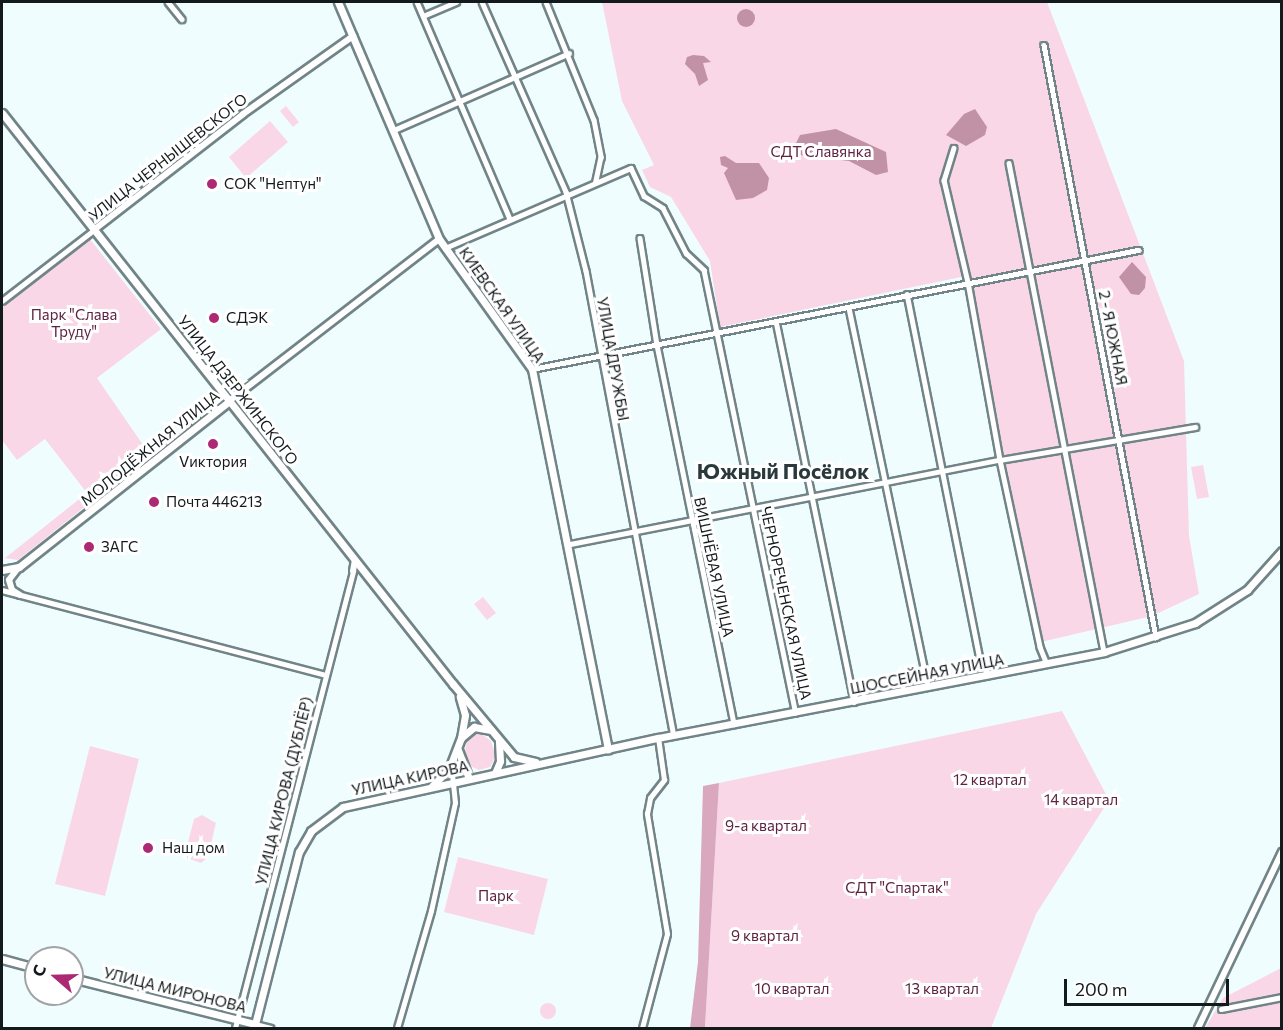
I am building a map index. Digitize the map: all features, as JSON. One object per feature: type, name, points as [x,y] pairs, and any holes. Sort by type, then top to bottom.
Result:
[{"type":"main road","name":"КИЕВСКАЯ УЛИЦА","points":[[338,2],[439,239],[532,369],[570,544],[608,749]]},
{"type":"main road","name":"УЛИЦА ДЗЕРЖИНСКОГО","points":[[2,113],[453,684]]},
{"type":"main road","name":"МОЛОДЁЖНАЯ УЛИЦА","points":[[20,567],[229,401]]},
{"type":"main road","name":"ШОССЕЙНАЯ УЛИЦА","points":[[549,762],[658,738],[1104,652],[1195,623],[1224,605],[1260,577],[1281,551]]},
{"type":"main road","points":[[2,568],[20,567]]},
{"type":"main road","points":[[453,684],[519,760],[549,762]]},
{"type":"main road","points":[[430,787],[452,762],[461,738],[465,709],[453,684]]},
{"type":"main road","points":[[461,738],[474,727],[496,734]]},
{"type":"main road","points":[[495,773],[501,755],[496,734]]},
{"type":"main road","points":[[457,748],[469,779]]},
{"type":"main road","name":"УЛИЦА КИРОВА","points":[[254,1026],[299,852],[311,831],[343,807],[549,762]]},
{"type":"main road","points":[[2,959],[24,965]]},
{"type":"main road","name":"УЛИЦА МИРОНОВА","points":[[84,981],[254,1026]]},
{"type":"street","points":[[168,2],[183,19]]},
{"type":"street","points":[[417,2],[510,219]]},
{"type":"street","points":[[423,16],[456,2]]},
{"type":"street","name":"УЛИЦА ДРУЖБЫ","points":[[482,2],[566,192],[586,271],[599,354],[674,735]]},
{"type":"street","points":[[546,2],[594,120],[601,157],[596,181]]},
{"type":"street","name":"УЛИЦА ЧЕРНЫШЕВСКОГО","points":[[2,301],[243,114],[353,36]]},
{"type":"street","name":"2 - Я ЮЖНАЯ","points":[[1044,45],[1156,637]]},
{"type":"street","points":[[393,130],[568,53]]},
{"type":"street","points":[[954,148],[944,180],[968,282],[1000,460],[1040,647],[1047,664]]},
{"type":"street","points":[[1009,163],[1027,271],[1104,652]]},
{"type":"street","name":"ЧЕРНОРЕЧЕНСКАЯ УЛИЦА","points":[[445,248],[566,192],[631,168],[644,196],[663,208],[686,253],[704,270],[796,713]]},
{"type":"street","name":"ВИШНЁВАЯ УЛИЦА","points":[[640,238],[657,345],[734,724]]},
{"type":"street","name":"МОЛОДЁЖНАЯ УЛИЦА","points":[[229,401],[439,239]]},
{"type":"street","points":[[532,369],[599,354],[849,308],[907,294],[1138,250]]},
{"type":"street","points":[[907,294],[980,658],[987,675]]},
{"type":"street","points":[[849,308],[883,482],[928,687]]},
{"type":"street","points":[[776,321],[854,702]]},
{"type":"street","points":[[570,544],[1064,448],[1196,428]]},
{"type":"street","name":"УЛИЦА КИРОВА (ДУБЛЁР)","points":[[235,1029],[355,560]]},
{"type":"street","points":[[20,567],[9,580],[12,590],[20,596]]},
{"type":"street","points":[[2,591],[326,675]]},
{"type":"street","points":[[642,1029],[667,934],[648,814],[650,798],[664,780],[658,738]]},
{"type":"street","points":[[397,1029],[431,911],[455,803],[451,783],[452,762]]},
{"type":"street","points":[[1198,1029],[1281,852]]},
{"type":"street","points":[[1221,1009],[1281,997]]},
{"type":"street","name":"УЛИЦА МИРОНОВА","points":[[254,1026],[272,1029]]},
{"type":"green space","name":"СДТ Славянка","points":[[602,2],[1047,2],[1184,361],[1189,536],[1199,594],[1152,616],[1041,642],[1000,460],[966,276],[720,327],[710,261],[671,197],[650,187],[642,170],[654,165],[622,101]]},
{"type":"green space","points":[[286,106],[299,122],[293,127],[280,111]]},
{"type":"green space","points":[[270,121],[288,142],[246,178],[229,157]]},
{"type":"green space","name":"Парк \"Слава Труду\"","points":[[89,238],[161,329],[97,378],[150,455],[18,560],[5,558],[87,493],[45,439],[17,460],[2,440],[2,308]]},
{"type":"green space","points":[[1203,465],[1209,497],[1197,499],[1191,467]]},
{"type":"green space","points":[[483,597],[496,613],[487,620],[474,604]]},
{"type":"green space","name":"СДТ \"Спартак\"","points":[[1062,711],[1109,800],[1036,914],[991,1028],[705,1028],[719,783]]},
{"type":"green space","points":[[476,730],[491,741],[496,756],[490,767],[479,770],[468,765],[464,755],[468,737]]},
{"type":"green space","points":[[90,746],[139,759],[105,896],[55,884]]},
{"type":"green space","points":[[202,815],[216,823],[208,857],[201,863],[187,858],[185,854],[194,819]]},
{"type":"green space","name":"Парк","points":[[458,857],[548,879],[534,935],[444,912]]},
{"type":"green space","points":[[1281,968],[1281,1028],[1205,1028],[1223,998]]},
{"type":"green space","points":[[548,1003],[554,1005],[556,1011],[554,1017],[548,1019],[542,1017],[540,1011],[542,1005]]},
{"type":"shaded area","points":[[746,9],[752,12],[755,18],[752,24],[746,27],[740,24],[737,18],[740,12]]},
{"type":"shaded area","points":[[704,56],[711,62],[703,63],[708,80],[699,86],[695,74],[685,64],[687,57]]},
{"type":"shaded area","points":[[975,109],[987,127],[985,135],[966,146],[946,135],[964,114]]},
{"type":"shaded area","points":[[836,129],[886,152],[888,172],[876,175],[849,161],[800,155],[795,145],[800,135]]},
{"type":"shaded area","points":[[725,156],[736,163],[759,163],[769,178],[767,190],[753,198],[736,200],[724,173],[728,168],[721,165],[720,157]]},
{"type":"shaded area","points":[[1132,262],[1146,277],[1145,288],[1139,295],[1131,294],[1119,277]]},
{"type":"shaded area","points":[[719,783],[705,1027],[690,1028],[698,962],[703,786]]},
{"type":"place","name":"СОК \"Нептун\"","points":[[212,184]]},
{"type":"place","name":"СДЭК","points":[[214,318]]},
{"type":"place","name":"Vиктория","points":[[213,444]]},
{"type":"place","name":"Почта 446213","points":[[154,502]]},
{"type":"place","name":"ЗАГС","points":[[89,547]]},
{"type":"place","name":"Наш дом","points":[[148,848]]},
{"type":"district","name":"Южный Посёлок","points":[[783,471]]},
{"type":"park label","name":"12 квартал","points":[[990,780]]},
{"type":"park label","name":"14 квартал","points":[[1081,800]]},
{"type":"park label","name":"9-а квартал","points":[[766,826]]},
{"type":"park label","name":"9 квартал","points":[[765,936]]},
{"type":"park label","name":"10 квартал","points":[[792,989]]},
{"type":"park label","name":"13 квартал","points":[[942,989]]}]
